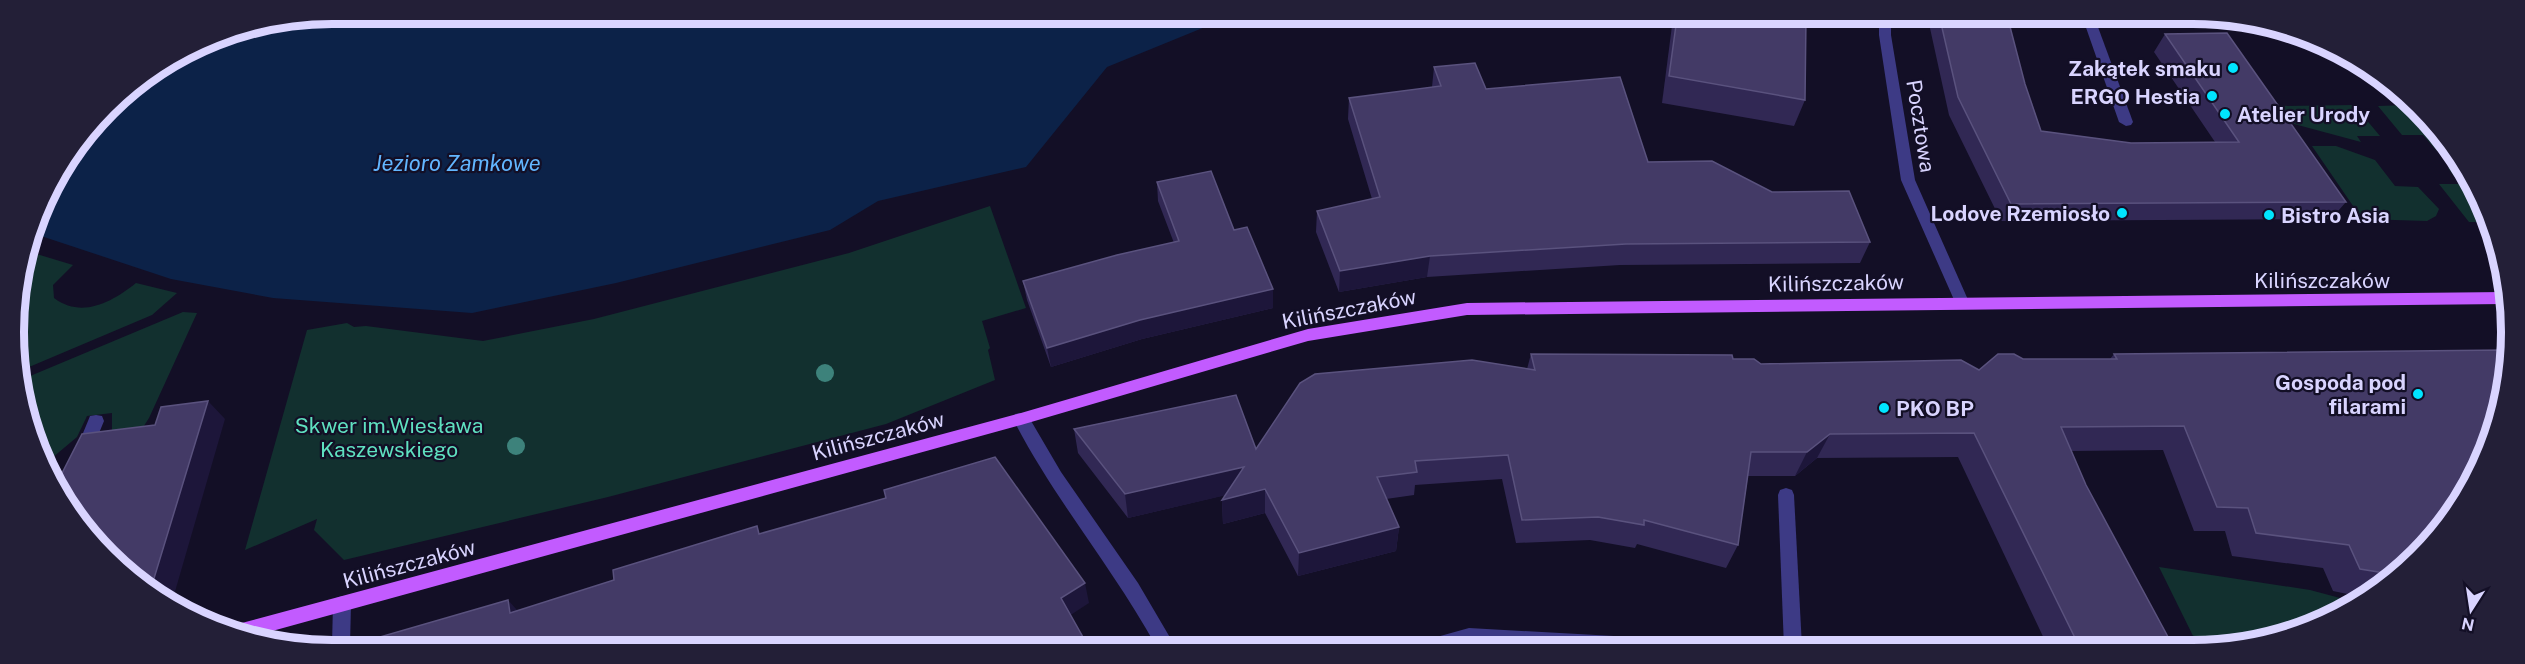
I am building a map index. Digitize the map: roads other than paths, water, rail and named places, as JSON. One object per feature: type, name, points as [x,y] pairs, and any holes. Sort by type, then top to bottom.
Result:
[{"type":"main road","name":"Kilińszczaków","points":[[249,629],[1021,419],[1308,335],[1467,309],[2499,298]]},
{"type":"street","name":"Pocztowa","points":[[1885,24],[1908,180],[1962,302]]},
{"type":"street","points":[[2091,24],[2126,122]]},
{"type":"street","points":[[1021,419],[1040,456],[1150,616],[1163,640]]},
{"type":"street","points":[[78,465],[96,421]]},
{"type":"street","points":[[1786,495],[1793,640]]},
{"type":"street","points":[[341,640],[342,604]]},
{"type":"street","points":[[1454,640],[1469,636],[1541,640]]},
{"type":"water","name":"Jezioro Zamkowe","points":[[332,24],[1212,24],[1107,67],[1026,167],[878,201],[830,230],[616,283],[472,313],[273,298],[171,279],[39,235],[40,233],[65,178],[100,129],[114,114],[129,100],[178,65],[214,47],[252,34],[292,27]]},
{"type":"place","name":"Zakątek smaku","points":[[2233,68]]},
{"type":"place","name":"ERGO Hestia","points":[[2212,96]]},
{"type":"place","name":"Atelier Urody","points":[[2225,114]]},
{"type":"place","name":"Lodove Rzemiosło","points":[[2122,213]]},
{"type":"place","name":"Bistro Asia","points":[[2269,215]]},
{"type":"place","name":"Gospoda pod filarami","points":[[2418,394]]},
{"type":"place","name":"PKO BP","points":[[1884,408]]},
{"type":"park label","name":"Skwer im.Wiesława Kaszewskiego","points":[[389,437]]}]
